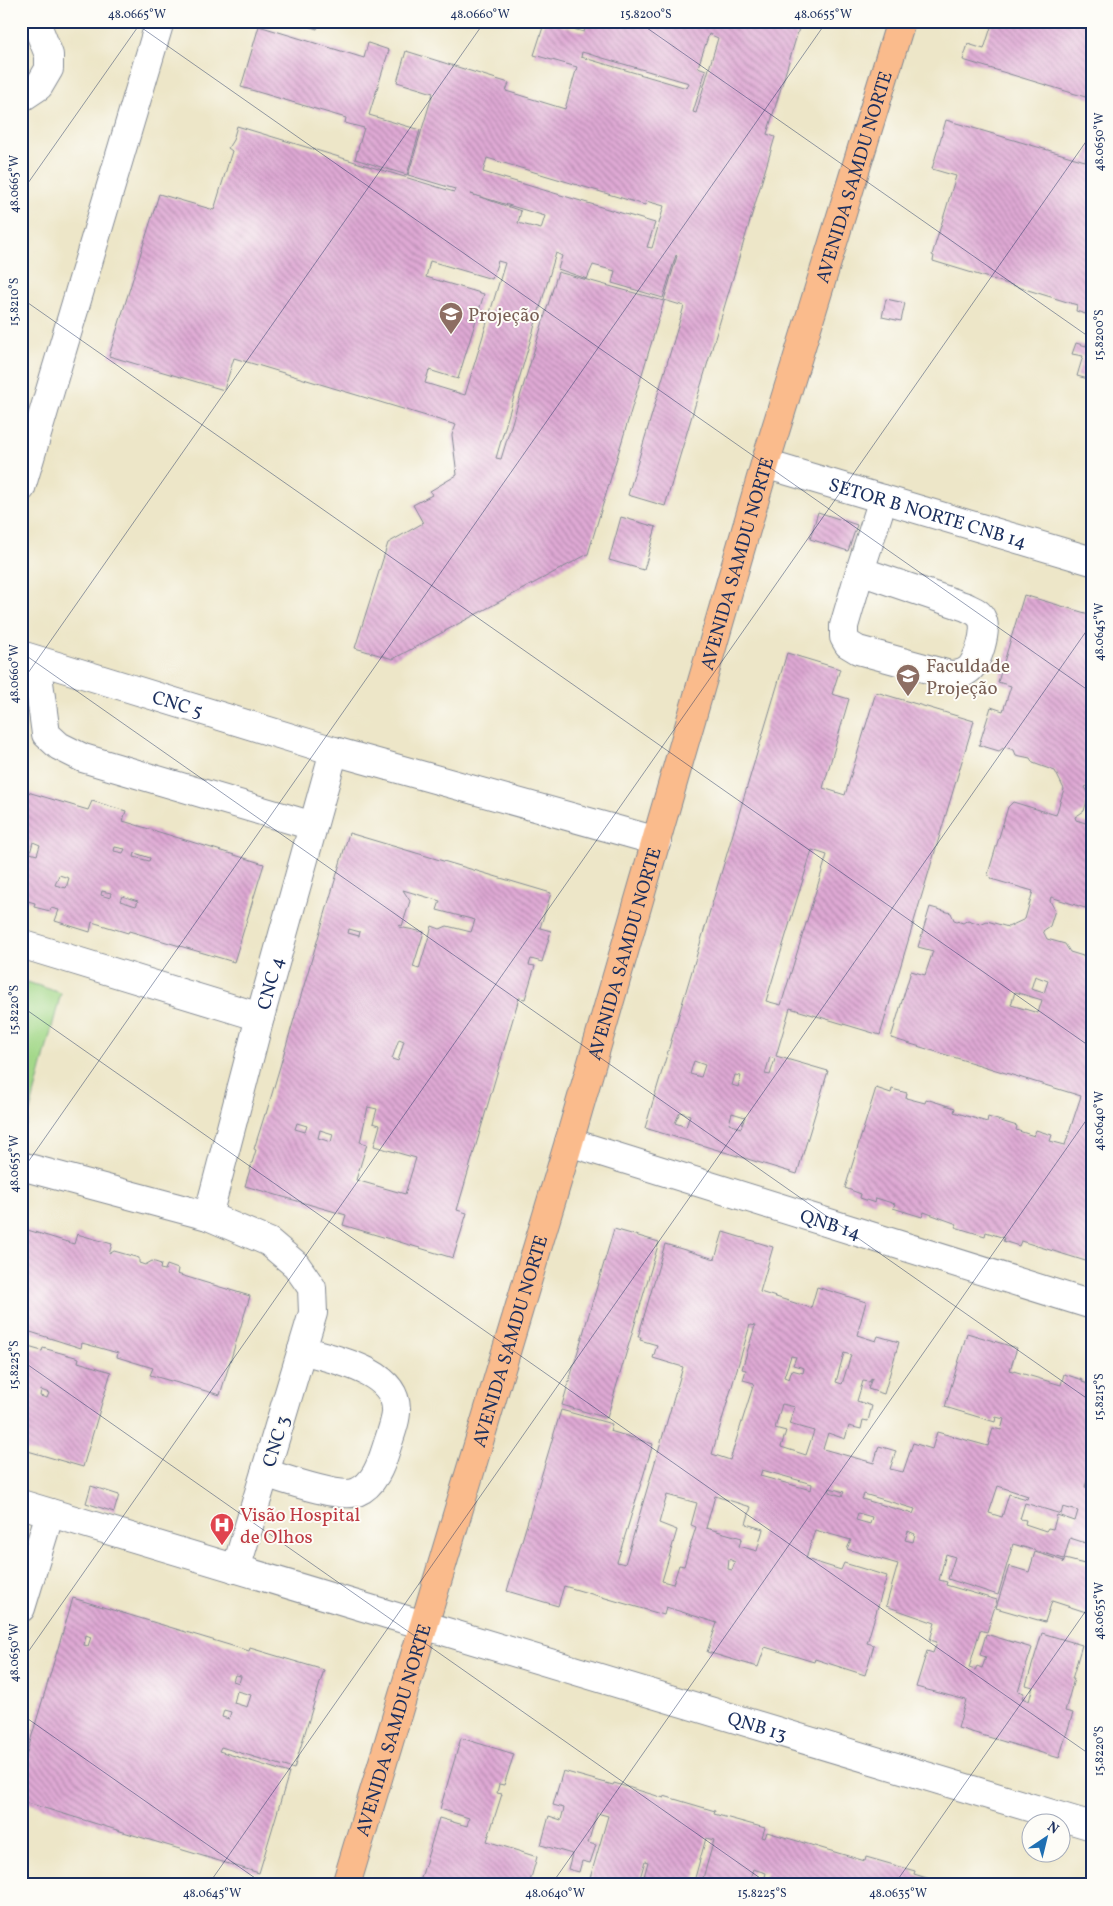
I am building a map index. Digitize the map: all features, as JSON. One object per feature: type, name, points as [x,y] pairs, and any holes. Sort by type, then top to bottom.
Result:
[{"type":"main road","name":"AVENIDA SAMDU NORTE","points":[[346,1885],[569,1142],[764,464],[901,21]]},
{"type":"street","points":[[21,98],[39,86],[48,69],[49,55],[39,30],[33,21]]},
{"type":"street","points":[[21,488],[160,21]]},
{"type":"street","name":"SETOR B NORTE CNB 14","points":[[764,464],[1092,561]]},
{"type":"street","points":[[860,571],[966,607],[978,613],[983,620],[985,631],[975,662],[969,669],[960,674],[950,675],[858,650],[848,644],[844,637],[844,626],[860,571],[883,499]]},
{"type":"street","points":[[29,657],[46,734],[59,746],[83,758],[313,826]]},
{"type":"street","name":"CNC 5","points":[[29,657],[334,750],[657,841]]},
{"type":"street","name":"CNC 4","points":[[208,1216],[260,1017],[334,750]]},
{"type":"street","points":[[21,944],[260,1017]]},
{"type":"street","name":"QNB 14","points":[[569,1142],[1092,1305]]},
{"type":"street","name":"CNC 3","points":[[21,1166],[208,1216],[269,1242],[296,1265],[312,1288],[313,1313],[236,1569]]},
{"type":"street","points":[[265,1474],[342,1494],[358,1492],[372,1482],[382,1463],[396,1409],[393,1397],[383,1381],[364,1369],[302,1350]]},
{"type":"street","name":"QNB 13","points":[[21,1504],[1092,1826]]},
{"type":"street","points":[[21,1608],[50,1513]]},
{"type":"green space","points":[[21,980],[61,993],[26,1126],[21,1125]]},
{"type":"building","points":[[292,21],[320,21],[317,29]]},
{"type":"building","points":[[545,21],[584,32],[588,21],[786,21],[800,25],[767,134],[775,137],[665,506],[628,495],[684,306],[664,300],[677,256],[663,298],[612,283],[615,271],[593,265],[587,279],[558,269],[562,256],[556,253],[496,458],[501,459],[558,272],[664,301],[588,554],[393,659],[355,648],[388,543],[423,523],[413,505],[432,495],[430,491],[457,475],[452,435],[456,425],[234,358],[224,390],[109,356],[159,194],[214,210],[232,151],[228,148],[233,140],[237,126],[454,192],[455,189],[408,175],[433,93],[397,82],[406,51],[509,83],[506,91],[565,109],[577,67],[534,55]],"holes":[[[709,34],[718,38],[696,113],[693,112],[706,70],[698,67]],[[582,52],[689,83],[687,88],[581,57]],[[487,158],[645,205],[646,201],[664,206],[652,248],[647,247],[655,223],[483,172]],[[471,194],[545,216],[541,229],[518,223],[521,211]],[[430,261],[492,279],[498,261],[505,263],[465,395],[425,383],[429,370],[458,379],[484,294],[426,277]]]},
{"type":"building","points":[[993,21],[1092,21],[1092,99],[963,60],[968,44],[984,49]]},
{"type":"building","points":[[259,26],[364,58],[368,43],[389,50],[369,115],[420,130],[407,175],[355,159],[364,128],[345,123],[346,118],[241,87]]},
{"type":"building","points":[[946,120],[1085,161],[1092,139],[1092,316],[1076,311],[1077,305],[933,261],[934,256],[932,255],[956,176],[932,169]]},
{"type":"building","points":[[886,299],[905,303],[901,321],[882,317]]},
{"type":"building","points":[[1092,329],[1092,380],[1077,376],[1083,356],[1072,354],[1076,343],[1086,346]]},
{"type":"building","points":[[818,512],[857,525],[848,551],[810,539]]},
{"type":"building","points":[[621,517],[656,527],[644,570],[609,560]]},
{"type":"building","points":[[1024,595],[1092,615],[1092,784],[1085,787],[1089,794],[1084,811],[1075,817],[1076,820],[1092,825],[1092,902],[1090,906],[1085,908],[1051,897],[1050,901],[1055,910],[1050,926],[1043,931],[1047,939],[1065,944],[1070,952],[1083,956],[1085,960],[1092,962],[1092,1012],[1088,1024],[1092,1026],[1092,1263],[1021,1241],[1019,1246],[1003,1241],[1004,1238],[986,1232],[985,1236],[955,1227],[957,1224],[924,1212],[922,1217],[893,1208],[895,1204],[876,1198],[875,1203],[860,1198],[861,1194],[845,1188],[876,1088],[891,1093],[892,1089],[907,1093],[906,1098],[925,1103],[926,1099],[955,1108],[954,1112],[987,1122],[988,1117],[1017,1126],[1016,1130],[1034,1136],[1036,1130],[1052,1135],[1050,1141],[1065,1145],[1081,1096],[891,1038],[911,971],[925,975],[933,951],[918,947],[930,907],[951,913],[954,920],[963,923],[968,920],[980,924],[987,921],[1008,927],[1025,919],[1033,891],[991,879],[988,874],[1008,807],[1013,802],[1056,815],[1064,789],[1055,771],[1033,763],[1030,758],[1016,755],[1014,750],[1005,747],[999,751],[979,745],[991,707],[1003,711],[1011,686],[998,682]],"holes":[[[1035,976],[1048,981],[1044,993],[1031,989]],[[1015,992],[1042,1000],[1038,1013],[1011,1005]]]},
{"type":"building","points":[[787,653],[840,669],[832,694],[849,699],[823,788],[845,795],[876,692],[974,721],[880,1035],[790,1008],[776,1056],[828,1071],[797,1174],[645,1128]],"holes":[[[812,850],[827,855],[781,1005],[766,1001]],[[770,1057],[775,1059],[770,1075],[765,1074]],[[694,1061],[705,1065],[701,1077],[690,1074]],[[735,1075],[741,1076],[738,1087],[732,1085]],[[680,1112],[690,1115],[686,1127],[675,1123]],[[732,1113],[745,1117],[741,1128],[729,1124]]]},
{"type":"building","points":[[21,790],[88,810],[92,801],[126,811],[123,821],[264,864],[234,962],[92,922],[90,932],[55,921],[59,910],[51,908],[50,911],[34,907],[35,903],[21,899]],"holes":[[[33,842],[40,845],[37,855],[30,853]],[[115,847],[125,849],[123,853],[114,851]],[[135,853],[150,858],[149,861],[134,857]],[[59,875],[69,878],[66,888],[55,885]],[[102,891],[111,893],[110,898],[101,895]],[[122,896],[138,901],[136,906],[120,901]]]},
{"type":"building","points":[[349,833],[551,893],[540,928],[551,931],[542,962],[531,959],[529,965],[535,966],[525,999],[519,998],[457,1210],[467,1213],[453,1258],[343,1225],[346,1215],[245,1186],[256,1150],[254,1149]],"holes":[[[403,890],[440,901],[437,910],[475,920],[471,932],[447,926],[440,929],[432,926],[419,969],[413,967],[424,932],[399,927],[400,925],[402,926],[410,901]],[[349,929],[360,932],[359,936],[348,933]],[[399,1039],[404,1041],[398,1061],[392,1059]],[[368,1107],[377,1109],[373,1123],[380,1125],[374,1146],[416,1158],[405,1194],[356,1180],[367,1144],[360,1142]],[[297,1123],[307,1126],[305,1132],[295,1129]],[[320,1130],[333,1134],[331,1142],[318,1138]]]},
{"type":"building","points":[[21,1228],[74,1244],[77,1234],[112,1244],[109,1254],[114,1251],[139,1258],[139,1263],[145,1265],[152,1261],[161,1264],[160,1269],[165,1270],[167,1265],[178,1269],[177,1274],[250,1296],[220,1395],[150,1375],[153,1368],[117,1357],[118,1353],[82,1343],[81,1348],[21,1329]]},
{"type":"building","points":[[614,1229],[659,1242],[607,1418],[562,1405]]},
{"type":"building","points":[[723,1232],[773,1247],[760,1292],[811,1308],[817,1287],[866,1302],[857,1335],[876,1341],[878,1336],[899,1342],[884,1394],[868,1389],[872,1378],[869,1382],[863,1381],[857,1401],[872,1406],[868,1421],[863,1420],[861,1429],[849,1426],[845,1439],[828,1433],[823,1449],[874,1463],[879,1446],[896,1451],[890,1469],[903,1472],[913,1443],[932,1449],[937,1432],[988,1446],[993,1428],[1001,1430],[1004,1419],[996,1417],[995,1422],[945,1407],[967,1333],[1017,1348],[1010,1370],[1061,1385],[1064,1374],[1092,1385],[1092,1464],[1085,1487],[1089,1488],[1092,1481],[1092,1545],[1070,1538],[1064,1559],[1013,1544],[998,1595],[948,1579],[955,1557],[946,1554],[939,1580],[947,1582],[946,1585],[997,1600],[987,1632],[980,1630],[969,1668],[975,1670],[977,1666],[982,1668],[986,1657],[980,1655],[986,1634],[1032,1648],[1018,1691],[1024,1693],[1022,1698],[1029,1701],[1033,1687],[1026,1685],[1042,1633],[1082,1645],[1065,1711],[1073,1713],[1059,1758],[958,1728],[966,1700],[916,1687],[927,1651],[933,1653],[937,1642],[930,1640],[935,1623],[886,1606],[898,1564],[847,1549],[851,1540],[815,1530],[806,1559],[841,1570],[844,1563],[887,1576],[867,1643],[874,1645],[865,1675],[815,1659],[814,1662],[765,1647],[758,1667],[707,1652],[717,1623],[666,1607],[664,1615],[564,1586],[558,1606],[507,1591],[561,1410],[612,1424],[610,1431],[653,1444],[617,1562],[625,1564],[683,1367],[653,1358],[657,1345],[640,1340],[641,1337],[638,1337],[665,1244],[715,1259]],"holes":[[[750,1325],[755,1326],[742,1369],[746,1370],[743,1380],[754,1383],[730,1460],[712,1454]],[[844,1353],[851,1355],[842,1384],[836,1382]],[[791,1356],[796,1357],[793,1365],[804,1368],[803,1373],[792,1370],[789,1379],[784,1377]],[[782,1404],[795,1407],[789,1424],[814,1431],[806,1455],[781,1447],[786,1431],[775,1428]],[[762,1470],[812,1484],[811,1490],[760,1476]],[[998,1486],[1028,1496],[1027,1499],[1009,1494],[1002,1517],[989,1513]],[[830,1488],[844,1492],[842,1496],[829,1492]],[[864,1494],[915,1509],[913,1514],[862,1499]],[[667,1495],[697,1503],[691,1525],[696,1527],[684,1566],[679,1565],[673,1584],[662,1581],[677,1530],[659,1523]],[[715,1496],[751,1507],[746,1524],[763,1529],[757,1551],[739,1546],[742,1538],[706,1528]],[[1025,1503],[1061,1514],[1063,1507],[1078,1511],[1075,1521],[1057,1515],[1053,1529],[1048,1528],[1046,1531],[1025,1524],[1026,1520],[1020,1519]],[[858,1513],[872,1517],[870,1524],[856,1520]],[[908,1531],[915,1534],[913,1542],[905,1540]],[[729,1559],[735,1562],[732,1570],[728,1569]]]},
{"type":"building","points":[[21,1345],[42,1351],[43,1348],[79,1358],[78,1362],[111,1372],[83,1467],[21,1449]],"holes":[[[41,1390],[49,1393],[47,1398],[40,1396]]]},
{"type":"building","points":[[91,1486],[119,1495],[114,1512],[86,1503]]},
{"type":"building","points":[[1035,1552],[1064,1561],[1065,1559],[1092,1566],[1092,1614],[1052,1601],[1045,1622],[996,1608],[1009,1566],[1029,1572]]},
{"type":"building","points":[[73,1598],[249,1651],[250,1648],[324,1670],[294,1769],[221,1747],[219,1751],[289,1773],[259,1873],[21,1801],[21,1772]],"holes":[[[86,1635],[91,1637],[88,1646],[84,1645]],[[235,1675],[241,1676],[239,1683],[233,1681]],[[237,1691],[251,1695],[247,1707],[234,1703]],[[224,1710],[231,1712],[229,1719],[222,1717]]]},
{"type":"building","points":[[461,1738],[514,1754],[504,1785],[499,1784],[497,1793],[502,1794],[487,1841],[537,1857],[529,1885],[419,1885],[439,1818],[467,1826],[469,1818],[440,1809]]},
{"type":"building","points":[[563,1771],[613,1785],[614,1783],[664,1798],[664,1796],[715,1811],[714,1814],[765,1828],[762,1837],[765,1838],[767,1832],[865,1861],[866,1857],[915,1871],[914,1874],[949,1885],[763,1885],[766,1873],[753,1869],[748,1885],[701,1885],[714,1840],[706,1838],[693,1885],[642,1884],[648,1862],[645,1861],[638,1885],[588,1885],[608,1816],[597,1813],[588,1843],[596,1845],[590,1863],[582,1861],[579,1872],[568,1869],[572,1854],[541,1845],[549,1816],[561,1820],[564,1808],[553,1805]]},
{"type":"place","name":"Projeção","points":[[451,335]]},
{"type":"place","name":"Faculdade Projeção","points":[[908,697]]},
{"type":"place","name":"Visão Hospital de Olhos","points":[[222,1546]]}]
